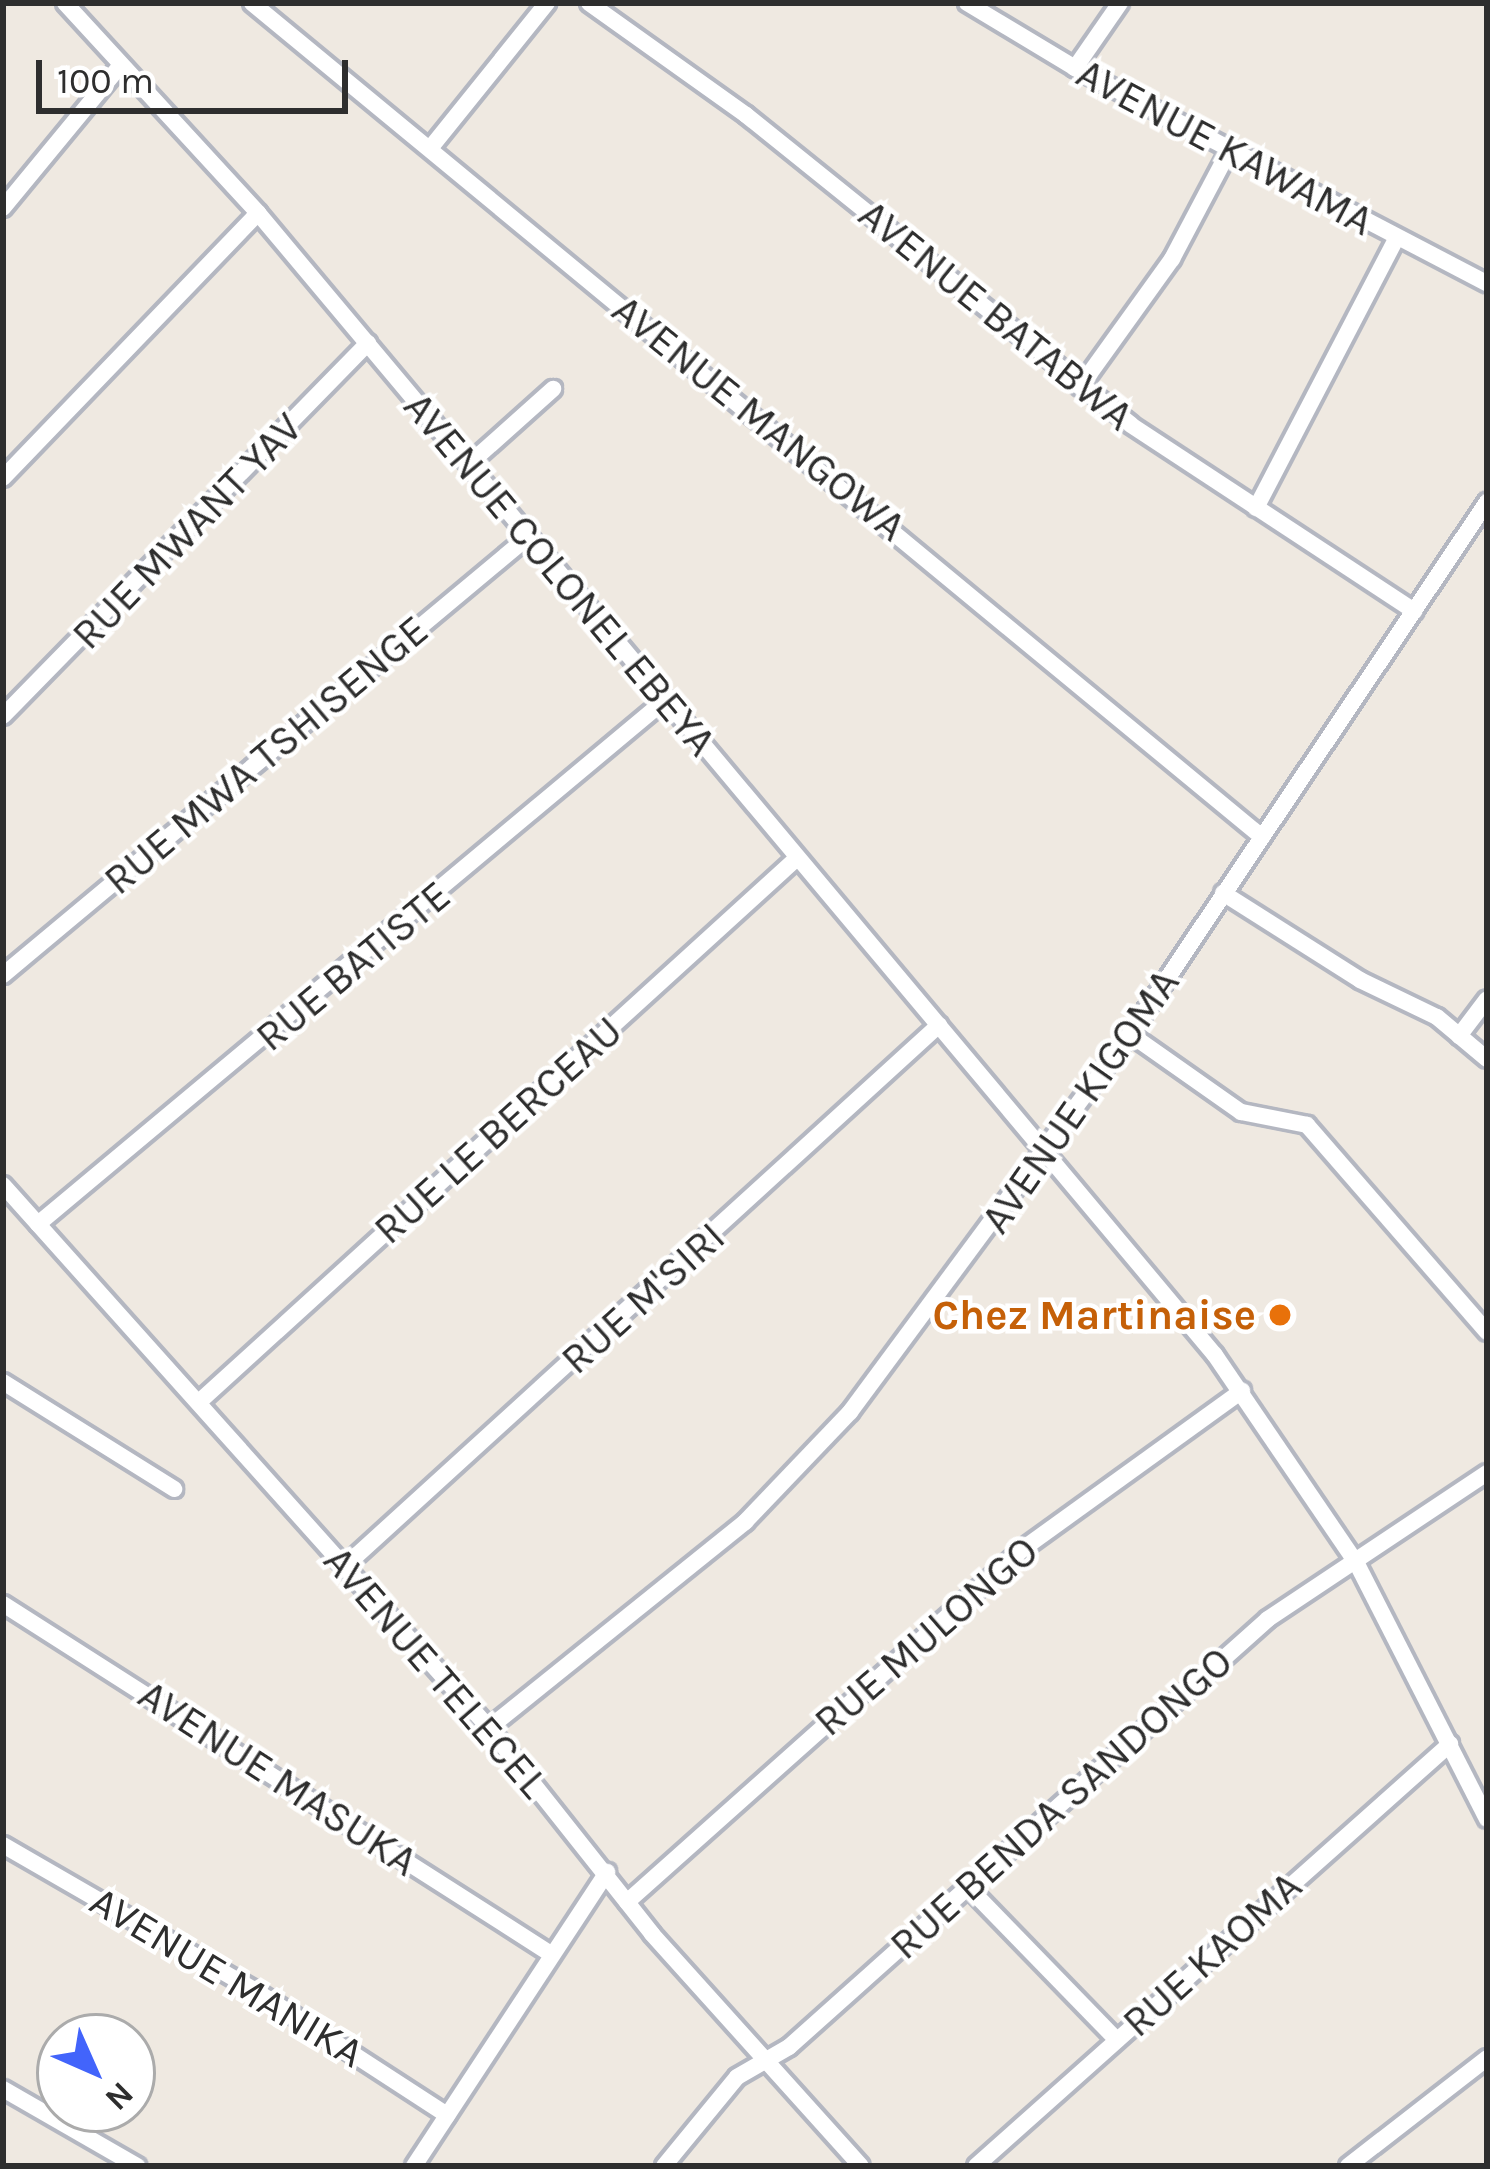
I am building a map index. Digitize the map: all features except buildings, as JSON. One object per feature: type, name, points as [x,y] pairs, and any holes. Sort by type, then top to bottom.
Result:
[{"type":"street","name":"AVENUE COLONEL EBEYA","points":[[65,3],[258,213],[1242,1391],[1357,1564],[1487,1819]]},
{"type":"street","name":"AVENUE MANGOWA","points":[[252,3],[432,146],[1262,837]]},
{"type":"street","points":[[432,146],[547,3]]},
{"type":"street","name":"AVENUE BATABWA","points":[[589,3],[762,127],[1080,387],[1414,611]]},
{"type":"street","name":"AVENUE KAWAMA","points":[[967,3],[1075,68],[1487,284]]},
{"type":"street","points":[[1075,68],[1120,3]]},
{"type":"street","points":[[3,208],[122,65]]},
{"type":"street","points":[[1080,387],[1172,259],[1229,151]]},
{"type":"street","points":[[3,478],[258,213]]},
{"type":"street","points":[[1256,508],[1397,237]]},
{"type":"street","name":"RUE MWANT YAV","points":[[3,716],[368,343]]},
{"type":"street","points":[[469,464],[553,389]]},
{"type":"street","name":"AVENUE KIGOMA","points":[[489,1729],[671,1585],[807,1461],[1130,1034],[1487,502]]},
{"type":"street","name":"RUE MWA TSHISENGE","points":[[3,975],[529,536]]},
{"type":"street","name":"RUE BATISTE","points":[[38,1225],[664,701]]},
{"type":"street","name":"RUE LE BERCEAU","points":[[199,1402],[797,858]]},
{"type":"street","points":[[1223,892],[1460,1036],[1487,1059]]},
{"type":"street","points":[[1460,1036],[1487,999]]},
{"type":"street","name":"RUE M'SIRI","points":[[344,1567],[939,1025]]},
{"type":"street","points":[[1130,1034],[1241,1112],[1307,1125],[1487,1331]]},
{"type":"street","name":"AVENUE TELECEL","points":[[3,1185],[489,1729],[627,1902],[860,2166]]},
{"type":"street","points":[[3,1382],[174,1489]]},
{"type":"street","name":"RUE MULONGO","points":[[627,1902],[1024,1548],[1242,1391]]},
{"type":"street","name":"RUE BENDA SANDONGO","points":[[664,2166],[730,2084],[767,2061],[969,1888],[1268,1619],[1357,1564],[1487,1473]]},
{"type":"street","name":"AVENUE MASUKA","points":[[3,1604],[551,1954]]},
{"type":"street","name":"RUE KAOMA","points":[[976,2166],[1450,1744]]},
{"type":"street","name":"AVENUE MANIKA","points":[[3,1845],[256,1991],[447,2115]]},
{"type":"street","points":[[414,2166],[607,1873]]},
{"type":"street","points":[[969,1888],[1117,2039]]},
{"type":"street","points":[[1348,2166],[1487,2058]]},
{"type":"street","points":[[3,2089],[136,2166]]},
{"type":"place","name":"Chez Martinaise","points":[[1280,1315]]}]
